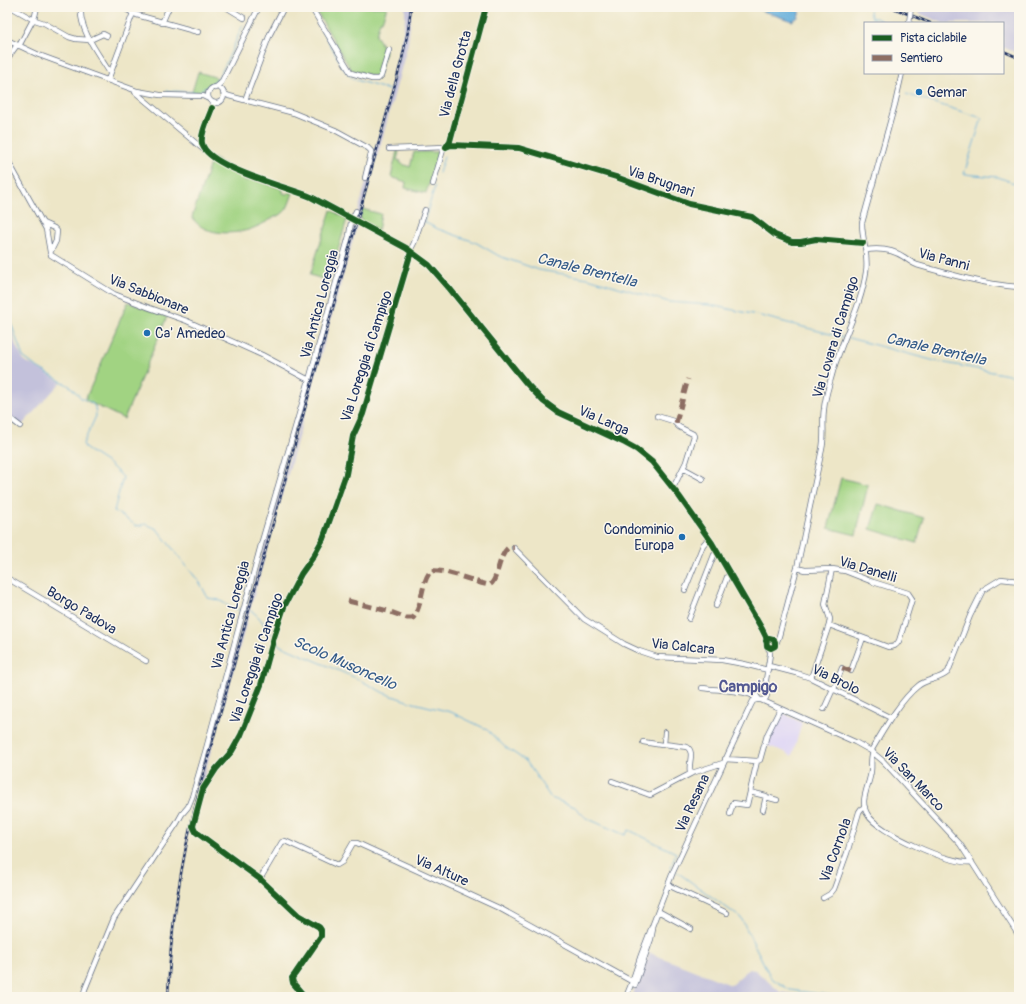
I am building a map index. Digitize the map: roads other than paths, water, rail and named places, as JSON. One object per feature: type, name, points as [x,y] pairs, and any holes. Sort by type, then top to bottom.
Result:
[{"type":"street","points":[[11,7],[76,39],[90,40],[103,34],[107,36]]},
{"type":"street","points":[[7,59],[18,46],[33,19],[37,7]]},
{"type":"street","points":[[74,7],[81,9],[89,7]]},
{"type":"street","points":[[122,7],[137,15],[163,21],[187,30],[198,32]]},
{"type":"street","points":[[163,21],[169,7]]},
{"type":"street","points":[[226,7],[244,18]]},
{"type":"street","points":[[204,96],[221,83],[259,7]]},
{"type":"street","points":[[246,100],[270,34],[284,7]]},
{"type":"street","points":[[311,7],[351,73],[372,79],[378,79],[381,76],[389,50]]},
{"type":"street","name":"Via della Grotta","points":[[446,147],[450,141],[486,7]]},
{"type":"street","points":[[909,22],[911,7]]},
{"type":"street","points":[[81,9],[82,20],[90,40],[110,73]]},
{"type":"street","points":[[108,80],[134,13]]},
{"type":"street","points":[[7,40],[39,55],[129,88],[150,94],[204,96],[217,103]]},
{"type":"street","name":"Via Lovara di Campigo","points":[[758,695],[766,678],[797,568],[823,446],[825,401],[836,360],[862,292],[866,272],[866,250],[863,243],[862,232],[864,214],[895,104],[902,74]]},
{"type":"street","points":[[221,83],[223,99]]},
{"type":"street","name":"Via Larga","points":[[129,88],[222,163],[238,171],[298,191],[411,251],[437,273],[527,384],[543,401],[570,418],[621,440],[636,449],[652,462],[709,538],[764,632],[770,639]]},
{"type":"street","points":[[215,88],[229,96],[294,113],[335,130],[368,148],[371,153],[365,178]]},
{"type":"street","points":[[209,91],[209,100],[212,108]]},
{"type":"street","points":[[149,103],[146,97],[150,94]]},
{"type":"street","points":[[208,153],[203,147],[202,137],[212,108],[217,103],[229,96]]},
{"type":"street","points":[[206,126],[204,141],[208,153]]},
{"type":"street","points":[[192,140],[198,140],[202,137]]},
{"type":"street","name":"Via Brugnari","points":[[389,149],[446,147],[452,145],[519,148],[616,178],[688,204],[752,217],[775,235],[792,242],[816,239],[863,243]]},
{"type":"street","points":[[433,184],[446,147]]},
{"type":"street","points":[[7,159],[43,223],[46,230],[50,253]]},
{"type":"street","name":"Via Loreggia di Campigo","points":[[260,879],[195,831],[193,826],[196,812],[205,784],[232,751],[241,735],[261,685],[284,607],[301,574],[323,539],[346,474],[353,436],[362,414],[411,251],[425,210]]},
{"type":"street","name":"Via Antica Loreggia","points":[[83,997],[114,918],[178,823],[192,797],[262,541],[349,236],[352,219],[356,211]]},
{"type":"street","points":[[43,223],[58,231],[56,241],[50,253]]},
{"type":"street","name":"Via Panni","points":[[866,250],[875,248],[890,250],[915,264],[960,276],[1019,287]]},
{"type":"street","name":"Via Sabbionare","points":[[50,253],[114,294],[187,321],[262,355],[309,380]]},
{"type":"street","points":[[7,416],[20,426]]},
{"type":"street","points":[[657,416],[673,421],[679,427],[693,434],[694,436],[684,468],[673,488]]},
{"type":"street","points":[[684,468],[703,479]]},
{"type":"street","points":[[685,590],[703,545],[709,538]]},
{"type":"street","name":"Via Calcara","points":[[514,548],[584,619],[624,644],[639,651],[657,657],[722,660],[769,666]]},
{"type":"street","points":[[689,619],[713,557],[718,552]]},
{"type":"street","name":"Via Danelli","points":[[797,568],[805,570],[832,569],[851,573],[873,582],[908,593],[912,603],[897,644],[888,647],[863,638]]},
{"type":"street","points":[[811,678],[829,625],[830,619],[825,604],[832,569]]},
{"type":"street","points":[[716,606],[729,572]]},
{"type":"street","name":"Borgo Padova","points":[[7,578],[146,661]]},
{"type":"street","points":[[972,862],[966,862],[927,851],[885,831],[874,823],[869,817],[864,800],[871,771],[872,752],[891,718],[916,688],[926,682],[942,677],[948,672],[970,616],[983,590],[1001,579],[1019,581]]},
{"type":"street","points":[[829,625],[863,638],[851,671]]},
{"type":"street","points":[[770,639],[775,641],[775,645],[771,648],[767,647],[766,644],[770,639],[776,637],[780,631]]},
{"type":"street","name":"Via Lovara di Campigo","points":[[767,647],[770,652],[769,666]]},
{"type":"street","name":"Via Brolo","points":[[769,666],[811,678],[891,718]]},
{"type":"street","points":[[824,708],[842,668]]},
{"type":"street","name":"Via Lovara di Campigo","points":[[766,678],[766,693]]},
{"type":"street","points":[[702,688],[758,695],[766,698],[766,693]]},
{"type":"street","points":[[758,695],[763,689],[774,706]]},
{"type":"street","name":"Via Resana","points":[[627,997],[634,983],[641,955],[668,885],[724,761],[752,703],[758,695]]},
{"type":"street","name":"Via San Marco","points":[[758,695],[780,709],[855,742],[872,752],[888,766],[955,838],[1019,936]]},
{"type":"street","points":[[612,781],[650,795],[692,773],[724,761],[756,762],[762,757],[766,738],[780,709]]},
{"type":"street","points":[[664,744],[665,732]]},
{"type":"street","points":[[644,742],[687,747],[691,752],[689,768],[690,772],[692,773]]},
{"type":"street","points":[[730,814],[733,803],[747,805],[756,762]]},
{"type":"street","points":[[750,792],[777,800]]},
{"type":"street","points":[[763,810],[766,797]]},
{"type":"street","name":"Via Cornola","points":[[823,898],[830,894],[834,889],[847,853],[859,812],[865,807]]},
{"type":"street","name":"Via Alture","points":[[260,879],[282,842],[285,841],[337,865],[342,862],[353,844],[357,843],[496,906],[634,983]]},
{"type":"street","points":[[260,879],[298,915],[316,925],[321,930],[320,937],[292,978],[292,983],[305,997]]},
{"type":"street","points":[[668,885],[727,913]]},
{"type":"street","points":[[658,911],[691,929]]},
{"type":"water","points":[[751,7],[801,7],[798,17],[792,21]]},
{"type":"waterway","points":[[871,7],[870,13],[872,18],[876,18],[883,22]]},
{"type":"waterway","points":[[198,92],[218,78],[243,25]]},
{"type":"waterway","name":"Canale Brentella","points":[[321,28],[344,69],[353,79],[389,90]]},
{"type":"waterway","points":[[167,91],[196,92]]},
{"type":"waterway","points":[[906,94],[982,118],[964,174],[998,177],[1019,185]]},
{"type":"waterway","name":"Canale Brentella","points":[[439,173],[444,157]]},
{"type":"waterway","name":"Canale Brentella","points":[[435,186],[424,222],[438,229],[475,242],[499,256],[539,270],[588,278],[669,302],[710,305],[757,315],[842,337]]},
{"type":"waterway","name":"Scolo Musoncello","points":[[7,312],[23,357],[35,366],[71,387],[81,398],[92,403],[95,407],[96,416],[83,444],[86,449],[109,464],[123,477],[114,511],[137,526],[146,524],[157,529],[200,583],[208,598],[219,600],[232,608],[241,610]]},
{"type":"waterway","name":"Canale Brentella","points":[[849,338],[935,361],[1019,377]]},
{"type":"waterway","name":"Scolo Musoncello","points":[[251,611],[257,615],[273,635]]},
{"type":"waterway","name":"Scolo Musoncello","points":[[276,638],[278,644],[281,646],[356,678],[384,693],[410,702],[451,712],[486,729],[505,747],[526,761],[551,798],[575,807],[586,818],[625,835],[629,830],[676,853],[671,867],[672,869]]},
{"type":"waterway","name":"Scolo Musoncello","points":[[677,872],[741,918],[771,978],[790,990],[843,997]]},
{"type":"railway","points":[[168,997],[174,918],[182,866],[199,790],[402,59],[411,7]]},
{"type":"railway","points":[[891,7],[928,22]]},
{"type":"railway","points":[[1004,51],[1019,58]]},
{"type":"place","name":"Gemar","points":[[919,92]]},
{"type":"place","name":"Ca' Amedeo","points":[[147,333]]},
{"type":"place","name":"Condominio Europa","points":[[682,537]]},
{"type":"district","name":"Campigo","points":[[748,686]]}]
